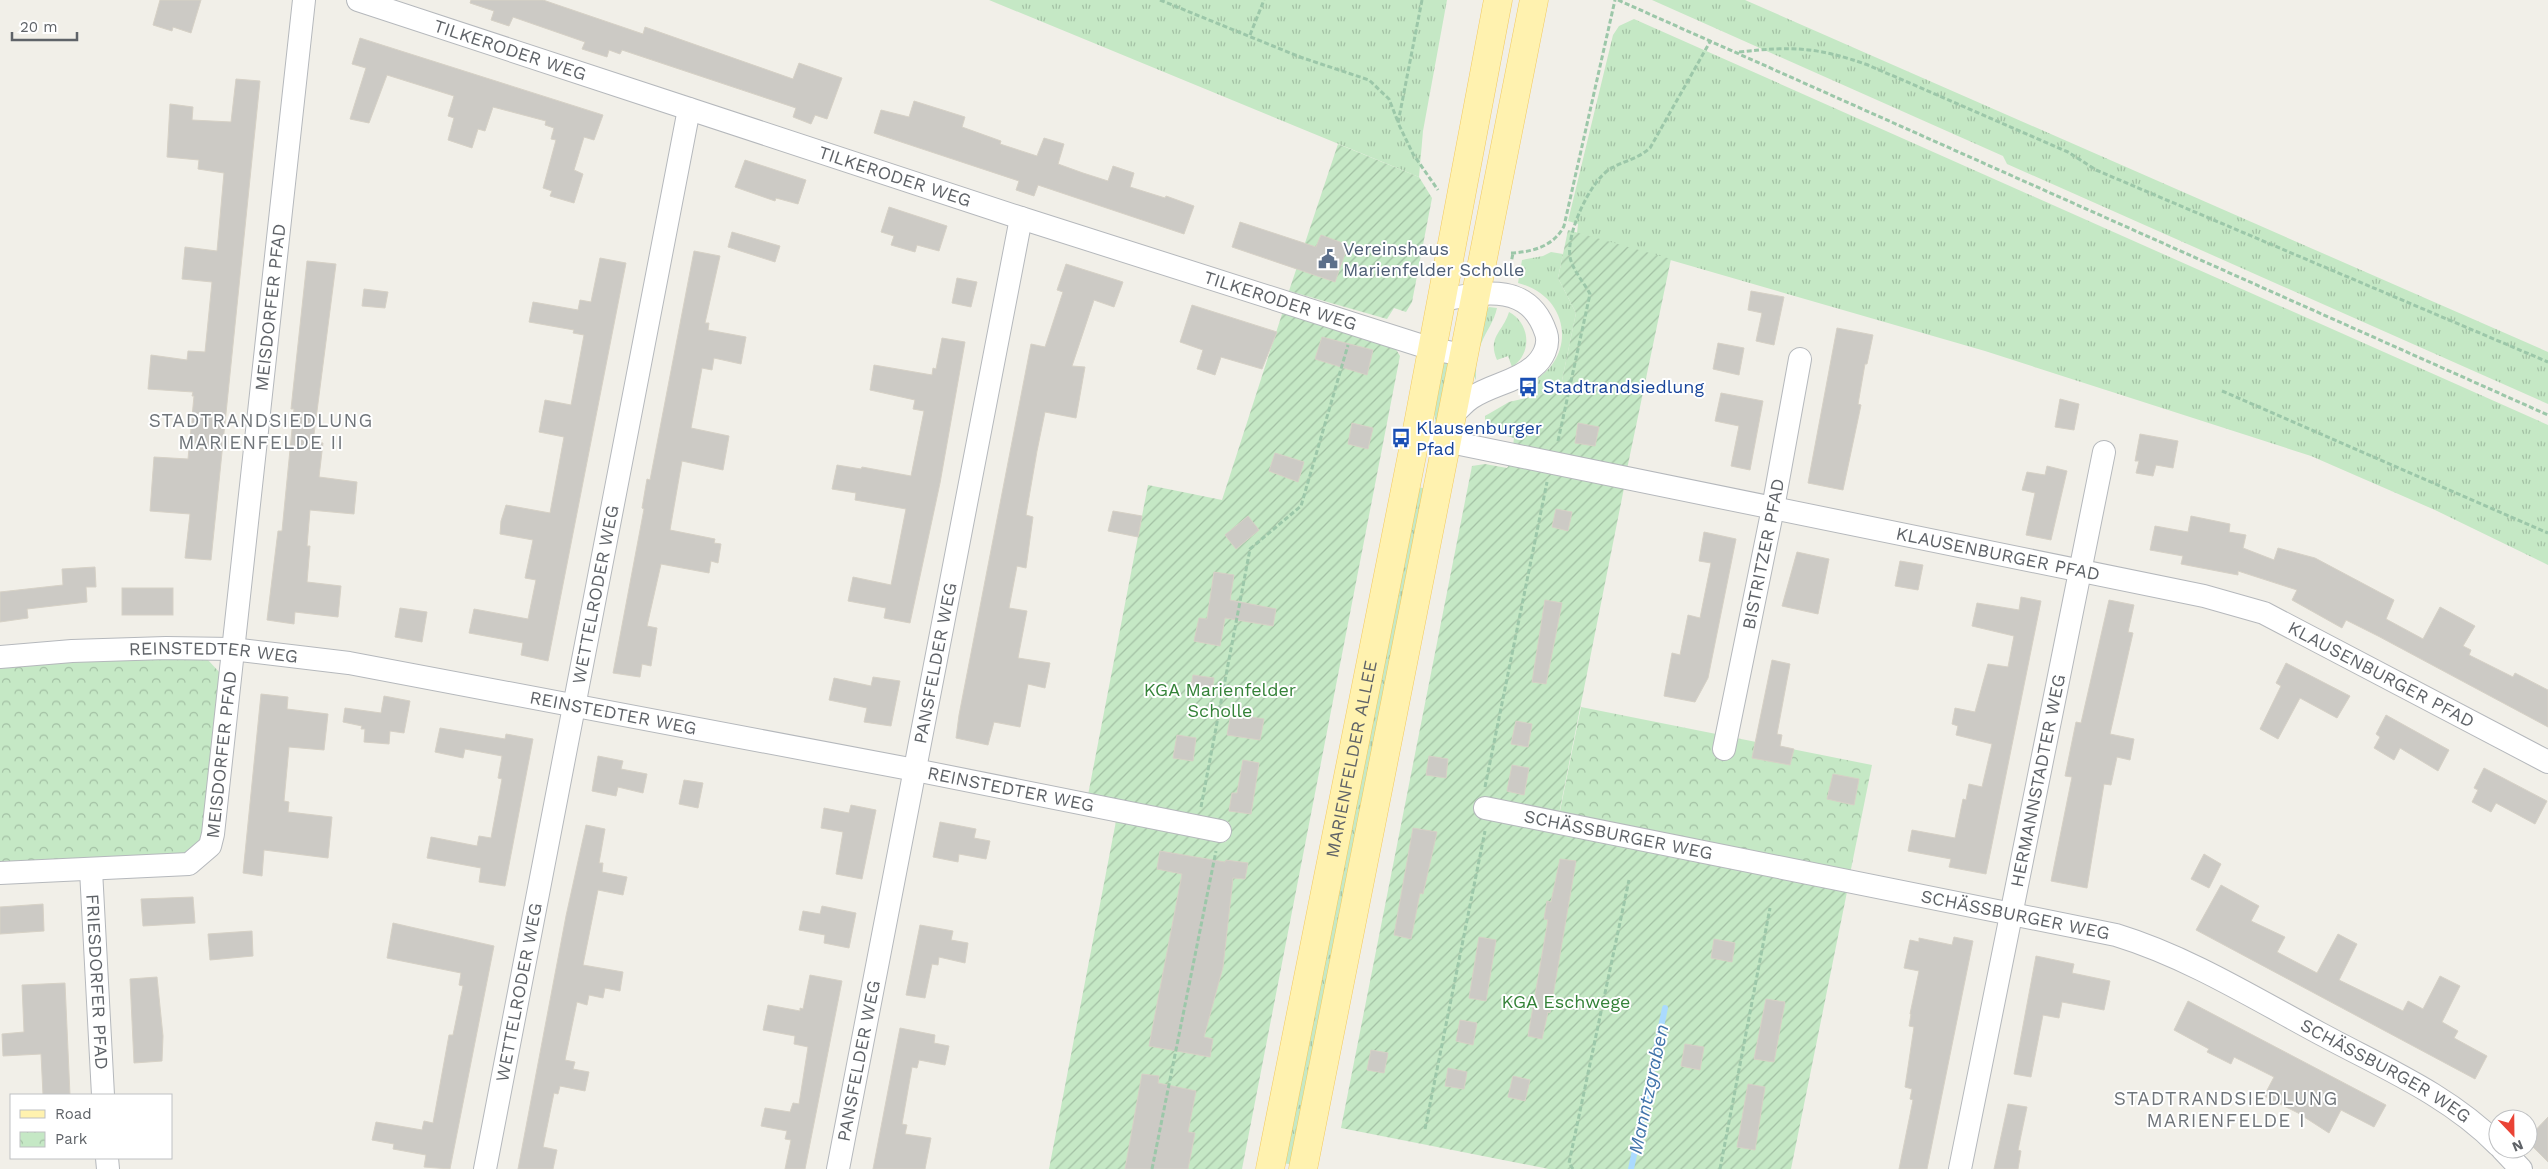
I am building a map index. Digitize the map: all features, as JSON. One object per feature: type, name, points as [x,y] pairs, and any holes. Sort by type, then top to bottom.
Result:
[{"type":"main road","name":"MARIENFELDER ALLEE","points":[[1270,1169],[1416,435],[1498,0]]},
{"type":"main road","name":"MARIENFELDER ALLEE","points":[[1303,1169],[1454,414],[1534,0]]},
{"type":"street","name":"MEISDORFER PFAD","points":[[0,873],[190,864],[210,846],[214,834],[232,649],[304,0]]},
{"type":"street","name":"TILKERODER WEG","points":[[358,0],[1021,218],[1432,349]]},
{"type":"street","name":"WETTELRODER WEG","points":[[485,1169],[690,108]]},
{"type":"street","name":"PANSFELDER WEG","points":[[838,1169],[1021,218]]},
{"type":"street","points":[[1442,300],[1477,293],[1505,294],[1530,305],[1540,318],[1547,336],[1545,353],[1534,367],[1472,398],[1454,414]]},
{"type":"street","points":[[1432,349],[1464,355]]},
{"type":"street","name":"BISTRITZER PFAD","points":[[1724,749],[1773,508],[1800,358]]},
{"type":"street","name":"KLAUSENBURGER PFAD","points":[[1416,435],[2204,596],[2264,614],[2548,762]]},
{"type":"street","name":"HERMANNSTADTER WEG","points":[[1960,1169],[2104,452]]},
{"type":"street","name":"REINSTEDTER WEG","points":[[0,657],[122,649],[232,649],[349,663],[915,770],[1220,831]]},
{"type":"street","name":"SCHÄSSBURGER WEG","points":[[1485,808],[2116,935],[2162,951],[2455,1106],[2488,1136]]},
{"type":"street","name":"FRIESDORFER PFAD","points":[[90,870],[103,1094]]},
{"type":"street","points":[[2512,1159],[2521,1169]]},
{"type":"path","points":[[1160,0],[1300,57],[1369,80],[1389,98],[1398,123],[1413,154],[1440,194]]},
{"type":"path","points":[[1250,36],[1264,0]]},
{"type":"path","points":[[1398,123],[1422,0]]},
{"type":"path","points":[[1505,252],[1513,253],[1546,245],[1558,237],[1564,226],[1617,0],[1738,52],[2548,415]]},
{"type":"path","points":[[1558,441],[1590,294],[1570,258],[1574,228],[1595,183],[1609,169],[1641,156],[1650,148],[1711,40]]},
{"type":"path","points":[[1738,52],[1800,48],[1839,55],[1868,65],[2068,152],[2096,170],[2548,362]]},
{"type":"path","points":[[1508,282],[1513,253]]},
{"type":"path","points":[[1198,827],[1250,549],[1300,506],[1354,323]]},
{"type":"path","points":[[2222,392],[2548,533]]},
{"type":"path","points":[[1152,1169],[1220,831]]},
{"type":"path","points":[[1573,1169],[1569,1163],[1629,880]]},
{"type":"path","points":[[1720,1169],[1770,908]]},
{"type":"green space","points":[[989,0],[1447,0],[1423,131],[1419,177]]},
{"type":"green space","points":[[1652,0],[1745,0],[2548,352],[2548,404],[2007,164],[2003,156]]},
{"type":"green space","points":[[1634,19],[2548,425],[2548,565],[2435,510],[2311,456],[1985,351],[1577,233],[1578,224],[1568,221],[1613,35],[1619,26]]},
{"type":"green space","points":[[1338,144],[1419,177],[1432,198],[1412,302],[1406,312],[1394,308],[1387,319],[1289,291]]},
{"type":"green space","points":[[1568,230],[1671,259],[1627,469],[1513,446],[1514,438],[1485,430],[1485,416],[1509,402],[1560,390],[1576,313],[1558,278]]},
{"type":"green space","points":[[1551,252],[1563,254],[1558,278],[1576,313],[1560,390],[1535,396],[1529,383],[1545,373],[1555,360],[1561,345],[1562,329],[1558,314],[1549,301],[1536,290],[1518,283],[1522,260],[1543,256]]},
{"type":"green space","points":[[1489,307],[1497,308],[1479,348],[1476,380],[1473,374],[1486,310]]},
{"type":"green space","name":"KGA Marienfelder Scholle","points":[[1283,311],[1394,346],[1400,356],[1242,1169],[1049,1169],[1116,821],[1226,842],[1229,822],[1088,795],[1148,485],[1222,500]]},
{"type":"green space","points":[[1509,312],[1521,323],[1526,338],[1523,354],[1512,367],[1508,356],[1497,360],[1494,352],[1495,340]]},
{"type":"green space","points":[[1443,362],[1448,363],[1436,425],[1434,412]]},
{"type":"green space","name":"KGA Eschwege","points":[[1485,464],[1507,468],[1509,465],[1624,488],[1556,829],[1848,887],[1791,1169],[1549,1169],[1341,1128],[1472,466]]},
{"type":"green space","points":[[1417,487],[1428,489],[1294,1165],[1283,1163]]},
{"type":"green space","points":[[143,657],[208,660],[221,674],[203,838],[182,855],[0,865],[0,667]]},
{"type":"green space","points":[[1581,707],[1872,765],[1850,874],[1559,816]]},
{"type":"building","points":[[160,0],[201,0],[191,33],[173,27],[172,31],[153,25]]},
{"type":"building","points":[[471,0],[543,0],[643,34],[645,27],[793,79],[799,63],[842,78],[827,119],[815,115],[811,124],[793,117],[796,108],[622,50],[620,54],[609,50],[607,57],[582,49],[585,42],[513,17],[509,26],[491,20],[494,11],[470,3]]},
{"type":"building","points":[[360,38],[603,115],[594,140],[584,137],[574,170],[583,174],[574,203],[550,196],[552,191],[543,188],[556,140],[551,139],[554,128],[545,125],[546,121],[493,107],[485,131],[478,129],[472,148],[448,140],[454,118],[448,116],[454,96],[387,75],[369,123],[350,119],[366,68],[352,64]]},
{"type":"building","points":[[236,79],[260,81],[211,560],[185,558],[190,514],[150,511],[154,457],[188,459],[194,396],[192,396],[193,392],[148,389],[151,355],[187,360],[188,351],[205,352],[212,282],[182,279],[185,247],[217,251],[224,173],[198,169],[199,160],[167,157],[170,104],[193,107],[192,120],[231,122]]},
{"type":"building","points":[[914,101],[965,117],[962,127],[1001,141],[1000,144],[1037,156],[1044,138],[1064,144],[1058,164],[1083,173],[1108,181],[1113,166],[1134,173],[1130,187],[1165,198],[1166,196],[1194,206],[1184,234],[1038,185],[1034,196],[1016,190],[1019,181],[874,133],[881,110],[909,117]]},
{"type":"building","points":[[745,160],[806,180],[798,204],[776,198],[775,201],[735,187]]},
{"type":"building","points":[[889,207],[947,226],[939,251],[917,245],[915,252],[891,245],[894,236],[881,232]]},
{"type":"building","points":[[1240,222],[1316,247],[1321,235],[1348,245],[1335,282],[1232,247]]},
{"type":"building","points":[[732,232],[780,246],[775,262],[728,247]]},
{"type":"building","points":[[694,251],[720,256],[705,323],[709,323],[708,330],[746,337],[741,364],[714,358],[712,370],[702,368],[691,428],[729,436],[723,470],[682,461],[670,530],[715,539],[714,543],[721,544],[718,563],[711,561],[709,573],[661,564],[647,626],[657,628],[651,666],[642,664],[640,677],[613,673],[644,509],[642,508],[647,479],[650,480]]},
{"type":"building","points":[[600,258],[626,263],[548,661],[521,655],[523,643],[469,633],[474,609],[528,619],[536,580],[525,578],[533,540],[500,534],[501,521],[506,505],[550,513],[564,437],[539,432],[545,400],[571,405],[584,335],[573,333],[574,330],[529,322],[533,302],[578,310],[580,300],[591,302]]},
{"type":"building","points":[[307,261],[336,264],[313,442],[323,443],[319,477],[357,482],[354,514],[310,510],[307,582],[341,586],[338,617],[295,612],[294,624],[267,620],[278,531],[282,531],[294,409],[291,409]]},
{"type":"building","points":[[1066,264],[1123,282],[1114,307],[1094,300],[1072,366],[1085,367],[1076,418],[1045,412],[1037,451],[1026,515],[1033,517],[1026,568],[1017,566],[1009,608],[1027,611],[1018,658],[1050,663],[1045,688],[1028,684],[1020,727],[994,722],[988,745],[956,738],[959,715],[1031,344],[1045,347],[1063,292],[1057,290]]},
{"type":"building","points":[[957,278],[977,282],[971,307],[952,303]]},
{"type":"building","points":[[364,289],[388,292],[385,308],[362,306]]},
{"type":"building","points":[[1751,291],[1784,297],[1774,345],[1756,341],[1762,313],[1748,310]]},
{"type":"building","points":[[1192,305],[1277,332],[1262,369],[1221,357],[1215,375],[1197,369],[1203,350],[1180,342]]},
{"type":"building","points":[[1837,328],[1873,335],[1867,364],[1865,364],[1858,404],[1861,405],[1843,490],[1808,483]]},
{"type":"building","points":[[1322,337],[1373,350],[1367,375],[1315,359]]},
{"type":"building","points":[[942,338],[965,342],[940,483],[910,623],[884,618],[886,608],[848,601],[853,577],[891,585],[906,509],[855,500],[856,493],[832,489],[837,465],[861,469],[862,467],[911,476],[924,411],[913,409],[915,400],[870,390],[874,365],[932,375],[933,368],[936,369]]},
{"type":"building","points":[[1718,343],[1744,348],[1739,375],[1713,369]]},
{"type":"building","points":[[1721,393],[1763,401],[1750,470],[1731,466],[1739,426],[1715,421]]},
{"type":"building","points":[[2060,399],[2079,404],[2074,430],[2055,427]]},
{"type":"building","points":[[1352,423],[1373,428],[1368,449],[1348,444]]},
{"type":"building","points":[[1578,423],[1599,427],[1595,446],[1575,443]]},
{"type":"building","points":[[2140,434],[2178,441],[2173,468],[2156,465],[2153,476],[2136,473],[2139,461],[2135,461]]},
{"type":"building","points":[[1275,453],[1304,462],[1298,482],[1269,471]]},
{"type":"building","points":[[2047,466],[2067,471],[2051,540],[2026,535],[2035,493],[2022,490],[2027,472],[2045,475]]},
{"type":"building","points":[[1556,509],[1572,512],[1568,531],[1552,527]]},
{"type":"building","points":[[1113,511],[1142,516],[1138,537],[1108,531]]},
{"type":"building","points":[[1248,516],[1259,530],[1236,549],[1225,535]]},
{"type":"building","points":[[2191,516],[2230,524],[2229,532],[2246,535],[2243,548],[2274,560],[2278,548],[2315,558],[2394,600],[2386,619],[2423,639],[2440,607],[2475,626],[2463,646],[2471,650],[2469,655],[2513,677],[2515,673],[2548,690],[2548,727],[2346,620],[2342,628],[2292,600],[2297,590],[2238,571],[2238,575],[2181,564],[2183,556],[2150,550],[2155,526],[2188,532]]},
{"type":"building","points":[[1704,532],[1736,539],[1708,678],[1695,702],[1664,696],[1672,653],[1680,655],[1688,615],[1700,618],[1711,563],[1699,561]]},
{"type":"building","points":[[1797,552],[1829,559],[1818,614],[1782,606]]},
{"type":"building","points":[[1900,561],[1923,565],[1918,590],[1895,586]]},
{"type":"building","points":[[95,567],[96,587],[86,587],[87,602],[27,609],[28,618],[0,622],[0,592],[63,585],[62,569]]},
{"type":"building","points":[[1214,572],[1234,575],[1230,600],[1276,609],[1273,626],[1225,618],[1220,646],[1194,641],[1199,618],[1207,619]]},
{"type":"building","points":[[122,588],[173,588],[173,615],[122,615]]},
{"type":"building","points":[[2021,597],[2041,601],[1986,874],[1949,867],[1951,859],[1908,851],[1912,830],[1955,838],[1963,799],[1966,800],[1969,784],[1982,787],[1992,744],[1956,735],[1958,726],[1952,724],[1955,708],[1975,712],[1988,664],[2008,667],[2014,636],[1972,626],[1977,603],[2019,610]]},
{"type":"building","points":[[1545,600],[1562,603],[1546,684],[1532,682]]},
{"type":"building","points":[[2109,600],[2134,605],[2128,632],[2133,633],[2110,734],[2134,739],[2130,760],[2117,757],[2111,785],[2104,784],[2087,888],[2051,881],[2072,777],[2065,776],[2076,722],[2081,723]]},
{"type":"building","points":[[400,608],[427,612],[422,642],[395,637]]},
{"type":"building","points":[[1772,660],[1790,664],[1777,734],[1782,735],[1780,746],[1794,749],[1790,765],[1752,758]]},
{"type":"building","points":[[2286,663],[2350,696],[2337,718],[2300,698],[2278,739],[2260,729],[2281,686],[2276,683]]},
{"type":"building","points":[[1193,675],[1214,678],[1211,697],[1190,694]]},
{"type":"building","points":[[873,677],[900,681],[891,726],[864,722],[867,708],[829,700],[834,678],[871,686]]},
{"type":"building","points":[[261,694],[288,697],[287,709],[328,714],[324,750],[289,747],[284,801],[289,802],[288,812],[332,817],[328,858],[264,850],[262,876],[243,873]]},
{"type":"building","points":[[384,696],[410,701],[404,733],[390,731],[389,744],[364,742],[365,729],[361,729],[362,726],[343,722],[345,708],[381,713]]},
{"type":"building","points":[[1231,714],[1264,719],[1260,740],[1227,735]]},
{"type":"building","points":[[2386,715],[2449,750],[2438,771],[2400,748],[2394,760],[2374,748],[2380,737],[2376,734]]},
{"type":"building","points":[[1516,721],[1532,724],[1528,747],[1511,744]]},
{"type":"building","points":[[440,728],[505,739],[506,734],[533,739],[505,886],[479,882],[481,868],[427,858],[431,837],[477,846],[479,836],[491,838],[502,779],[498,778],[502,756],[465,749],[463,758],[435,752]]},
{"type":"building","points":[[1177,735],[1196,738],[1193,761],[1173,758]]},
{"type":"building","points":[[598,756],[623,761],[621,769],[647,774],[643,793],[618,787],[616,796],[592,791]]},
{"type":"building","points":[[1429,756],[1448,759],[1446,778],[1426,775]]},
{"type":"building","points":[[1243,760],[1259,763],[1251,814],[1229,811],[1232,793],[1237,793]]},
{"type":"building","points":[[1512,765],[1529,768],[1524,795],[1507,791]]},
{"type":"building","points":[[2484,768],[2547,801],[2535,824],[2496,803],[2491,812],[2472,802],[2478,790],[2474,788]]},
{"type":"building","points":[[1833,774],[1859,779],[1854,805],[1827,799]]},
{"type":"building","points":[[684,780],[703,783],[698,808],[679,804]]},
{"type":"building","points":[[851,805],[876,810],[862,879],[836,874],[843,832],[821,828],[824,808],[849,813]]},
{"type":"building","points":[[940,822],[976,829],[974,838],[990,841],[986,859],[959,854],[958,862],[933,857]]},
{"type":"building","points":[[586,825],[605,829],[599,863],[603,863],[602,872],[627,877],[623,895],[598,890],[583,965],[623,972],[620,991],[605,988],[603,998],[589,995],[587,1005],[577,1002],[565,1060],[575,1062],[573,1069],[589,1072],[585,1091],[560,1086],[558,1094],[554,1093],[543,1147],[557,1150],[553,1169],[518,1169],[566,916]]},
{"type":"building","points":[[1413,828],[1437,832],[1423,894],[1420,893],[1411,939],[1394,935]]},
{"type":"building","points":[[1160,851],[1225,862],[1226,860],[1248,863],[1245,879],[1233,878],[1223,967],[1204,1037],[1213,1039],[1210,1057],[1149,1046],[1182,874],[1157,869]]},
{"type":"building","points":[[2204,854],[2221,864],[2209,888],[2191,879]]},
{"type":"building","points":[[1560,859],[1576,861],[1550,1013],[1548,1012],[1542,1039],[1528,1036],[1548,920],[1544,919],[1547,901],[1551,902]]},
{"type":"building","points":[[2221,885],[2259,906],[2251,921],[2285,937],[2277,952],[2317,973],[2338,934],[2357,944],[2339,980],[2403,1011],[2408,1001],[2423,1009],[2440,976],[2460,986],[2442,1022],[2458,1031],[2454,1038],[2487,1056],[2475,1079],[2196,930]]},
{"type":"building","points":[[193,897],[195,923],[143,926],[141,899]]},
{"type":"building","points":[[43,904],[44,931],[0,934],[0,907]]},
{"type":"building","points":[[822,906],[856,913],[849,948],[824,943],[825,935],[799,930],[803,911],[820,914]]},
{"type":"building","points":[[393,923],[494,946],[450,1169],[424,1167],[426,1155],[393,1149],[394,1144],[372,1140],[376,1122],[422,1130],[424,1121],[433,1123],[449,1035],[453,1035],[463,986],[459,985],[461,973],[387,958]]},
{"type":"building","points":[[920,925],[953,931],[951,940],[968,943],[965,963],[939,957],[938,965],[932,964],[925,998],[906,995]]},
{"type":"building","points":[[252,931],[253,956],[210,960],[208,934]]},
{"type":"building","points":[[1479,937],[1496,940],[1486,1001],[1469,998]]},
{"type":"building","points":[[1954,937],[1973,941],[1927,1169],[1899,1169],[1913,1100],[1910,1099],[1912,1089],[1905,1087],[1914,1027],[1909,1026],[1910,1014],[1919,971],[1904,968],[1910,940],[1919,942],[1919,938],[1952,945]]},
{"type":"building","points":[[1714,939],[1735,943],[1732,962],[1711,958]]},
{"type":"building","points":[[2036,956],[2074,964],[2072,973],[2110,981],[2104,1010],[2062,1002],[2059,1018],[2043,1015],[2031,1077],[2014,1074]]},
{"type":"building","points":[[810,975],[842,981],[805,1169],[785,1169],[791,1140],[785,1139],[787,1131],[761,1126],[765,1108],[790,1112],[793,1103],[799,1104],[808,1047],[794,1044],[795,1036],[763,1030],[768,1005],[800,1011],[800,1008],[803,1009]]},
{"type":"building","points":[[157,977],[163,1036],[162,1061],[134,1063],[130,979]]},
{"type":"building","points":[[65,983],[70,1094],[43,1094],[41,1054],[3,1056],[2,1034],[24,1032],[22,985]]},
{"type":"building","points":[[1766,999],[1785,1002],[1774,1062],[1754,1059]]},
{"type":"building","points":[[2188,1001],[2386,1105],[2374,1127],[2341,1110],[2329,1133],[2298,1113],[2264,1096],[2274,1077],[2234,1057],[2231,1064],[2207,1052],[2209,1049],[2174,1030]]},
{"type":"building","points":[[1460,1020],[1477,1023],[1473,1045],[1456,1041]]},
{"type":"building","points":[[900,1028],[935,1035],[934,1043],[949,1046],[945,1065],[919,1060],[917,1068],[912,1067],[902,1124],[907,1125],[905,1134],[931,1138],[925,1169],[873,1169]]},
{"type":"building","points":[[1685,1044],[1704,1047],[1700,1070],[1681,1066]]},
{"type":"building","points":[[1371,1050],[1388,1053],[1384,1073],[1367,1070]]},
{"type":"building","points":[[1448,1068],[1467,1072],[1464,1089],[1445,1086]]},
{"type":"building","points":[[1142,1074],[1159,1076],[1158,1083],[1196,1091],[1188,1132],[1195,1133],[1188,1169],[1125,1169]]},
{"type":"building","points":[[1513,1076],[1530,1080],[1525,1101],[1508,1097]]},
{"type":"building","points":[[1748,1084],[1765,1087],[1755,1150],[1737,1147]]},
{"type":"building","points":[[2008,1104],[2027,1107],[2018,1150],[2021,1151],[2018,1169],[1994,1169]]},
{"type":"building","points":[[2548,1117],[2548,1162],[2538,1152],[2538,1128]]},
{"type":"waterway","name":"Manntzgraben","points":[[1631,1169],[1665,1008]]},
{"type":"place","name":"Vereinshaus Marienfelder Scholle","points":[[1328,259]]},
{"type":"place","name":"Stadtrandsiedlung","points":[[1528,387]]},
{"type":"place","name":"Klausenburger Pfad","points":[[1401,438]]},
{"type":"district","name":"STADTRANDSIEDLUNG MARIENFELDE II","points":[[261,431]]},
{"type":"district","name":"STADTRANDSIEDLUNG MARIENFELDE I","points":[[2226,1109]]}]
